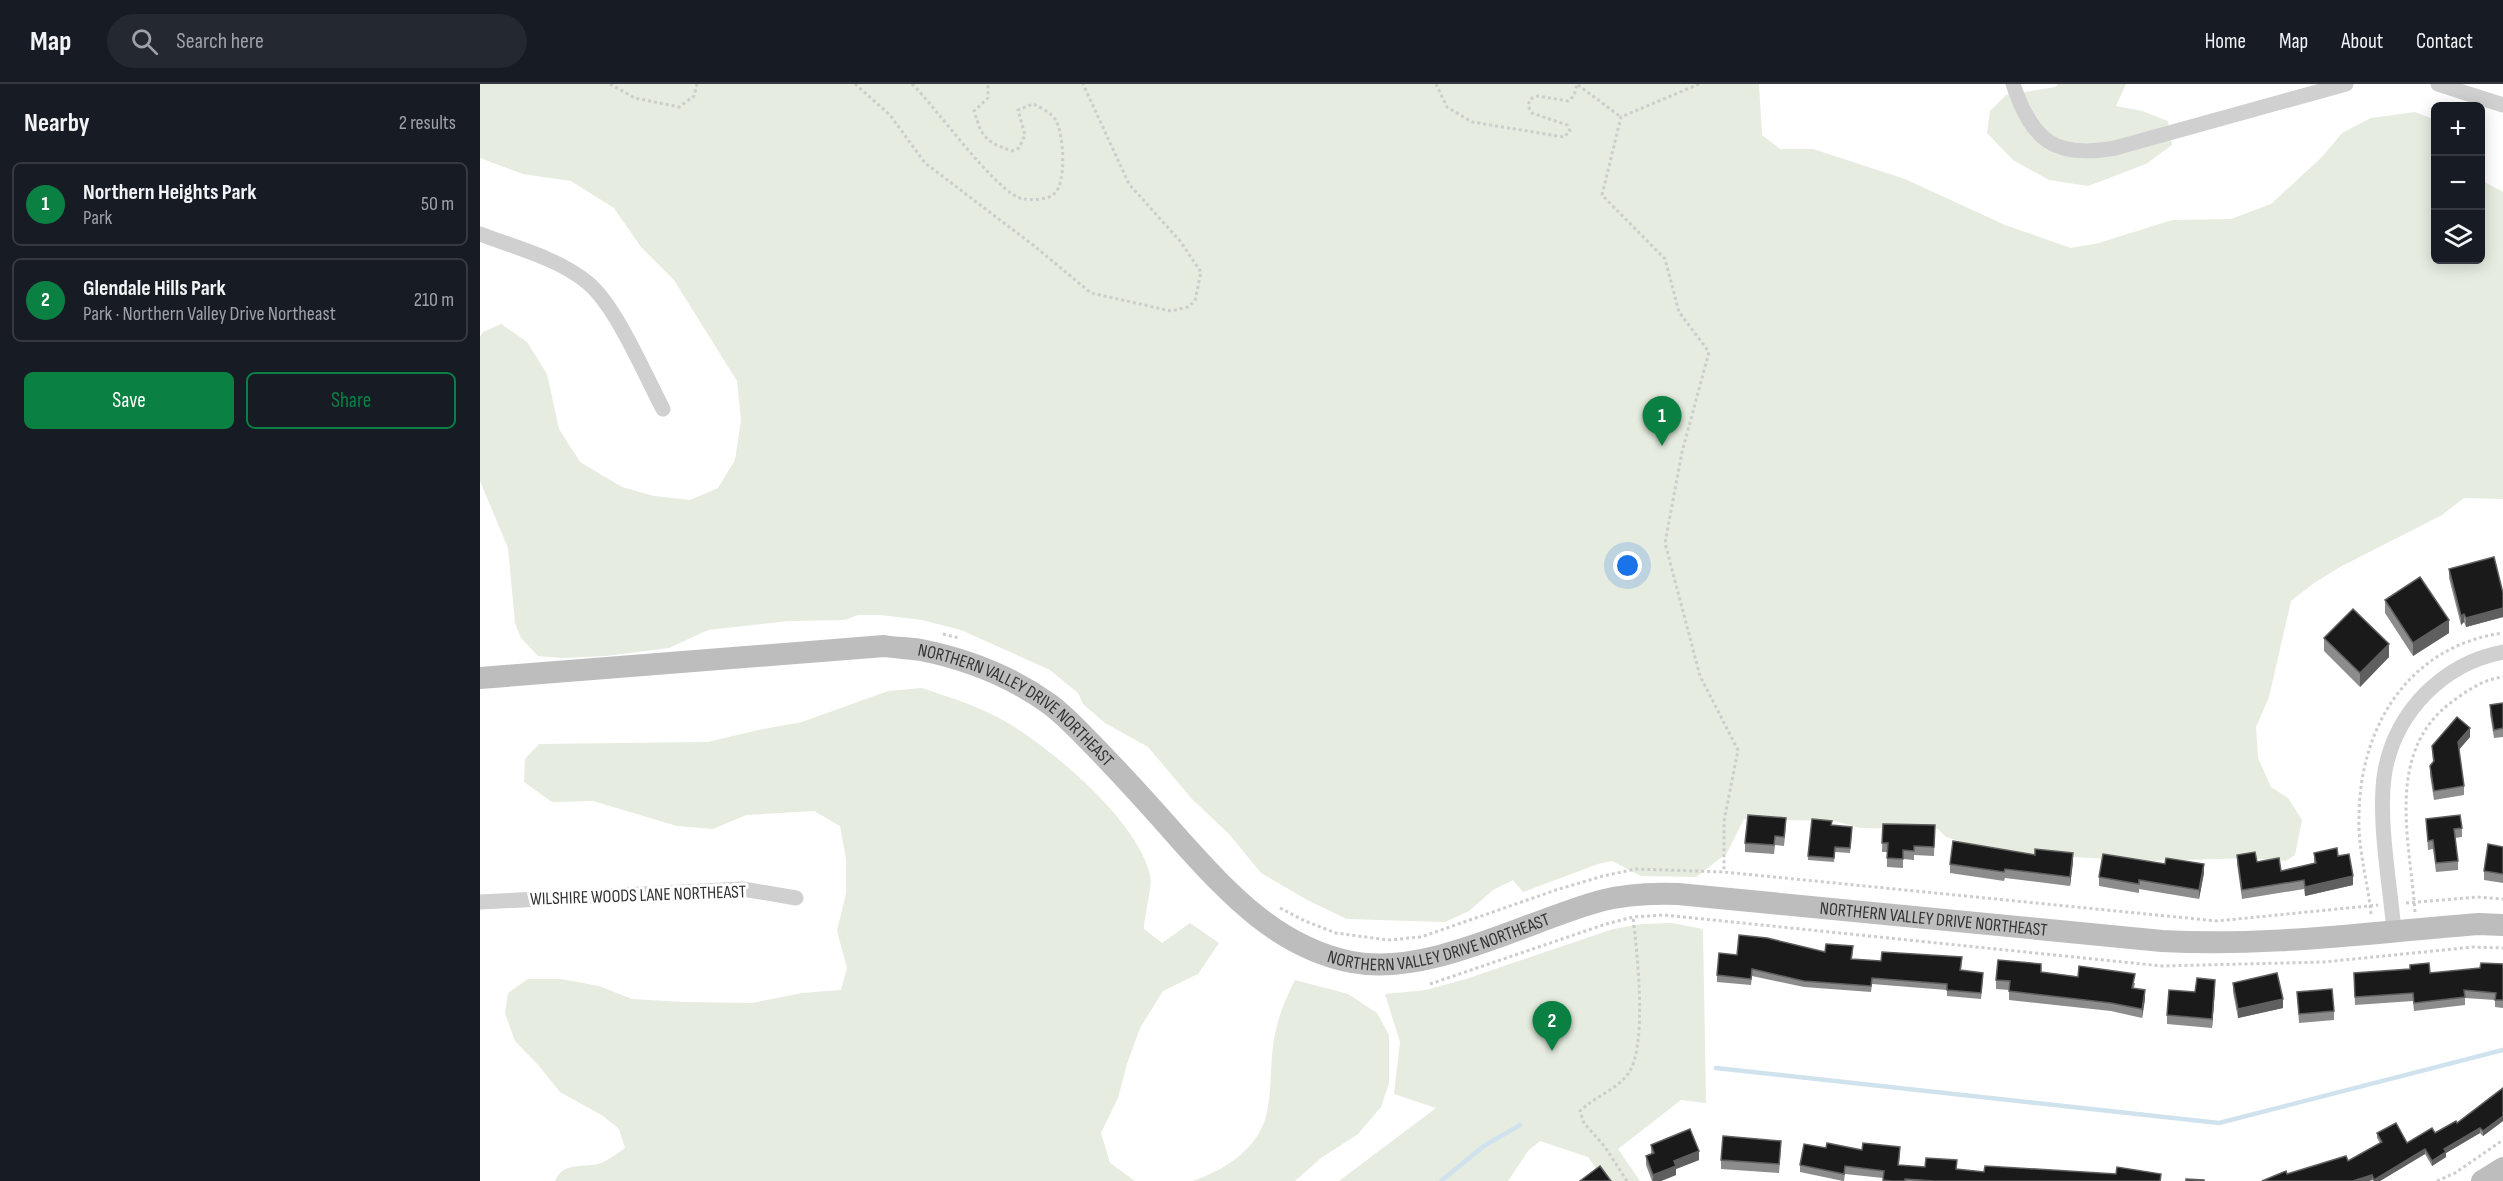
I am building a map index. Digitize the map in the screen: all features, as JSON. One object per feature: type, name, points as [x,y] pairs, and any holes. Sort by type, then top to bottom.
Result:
[{"type":"street","points":[[2013,84],[2030,124],[2047,141],[2069,150],[2090,153],[2346,84]]},
{"type":"street","points":[[2438,84],[2503,105]]},
{"type":"street","points":[[480,234],[552,260],[590,284],[615,317],[663,409]]},
{"type":"street","name":"NORTHERN VALLEY DRIVE NORTHEAST","points":[[480,678],[884,646],[921,650],[963,661],[996,673],[1049,704],[1112,764],[1215,879],[1268,926],[1306,948],[1327,957],[1355,963],[1388,964],[1425,960],[1601,901],[1647,893],[1690,895],[2208,944],[2250,943],[2479,924],[2503,925]]},
{"type":"street","points":[[2394,931],[2384,815],[2385,769],[2394,743],[2406,718],[2423,694],[2464,664],[2485,655],[2503,652]]},
{"type":"street","name":"WILSHIRE WOODS LANE NORTHEAST","points":[[480,902],[743,889],[796,898]]},
{"type":"street","points":[[2482,1181],[2503,1168]]},
{"type":"path","points":[[610,84],[635,99],[679,107],[694,96],[697,84]]},
{"type":"path","points":[[855,84],[890,115],[925,164],[1033,245],[1091,293],[1171,311],[1188,307],[1195,301],[1201,272],[1180,241],[1129,184],[1083,84]]},
{"type":"path","points":[[912,84],[930,100],[984,170],[1021,199],[1046,198],[1054,195],[1062,183],[1062,146],[1056,120],[1044,109],[1033,104],[1018,110],[1025,135],[1019,148],[1012,151],[998,147],[981,134],[974,111],[988,98],[988,84]]},
{"type":"path","points":[[1436,84],[1447,106],[1472,122],[1564,137],[1570,131],[1567,125],[1532,113],[1528,106],[1530,99],[1538,96],[1569,101],[1574,96],[1577,84],[1621,117]]},
{"type":"path","points":[[1621,117],[1699,84]]},
{"type":"path","points":[[1621,117],[1602,195],[1665,259],[1679,312],[1710,352],[1682,452],[1665,543],[1700,676],[1738,750],[1724,821],[1724,872]]},
{"type":"path","points":[[933,632],[963,640]]},
{"type":"path","points":[[2503,677],[2493,678],[2468,690],[2446,706],[2428,726],[2417,745],[2409,768],[2404,795],[2414,902],[2477,897],[2503,899]]},
{"type":"path","points":[[1275,905],[1305,921],[1336,933],[1388,940],[1421,937],[1468,921]]},
{"type":"path","points":[[1430,984],[1566,936],[1634,917],[1639,976],[1639,1031],[1634,1057],[1628,1073],[1580,1111],[1584,1123],[1605,1147],[1628,1181]]},
{"type":"path","points":[[2419,953],[2474,947],[2503,948]]},
{"type":"path","points":[[2437,1181],[2455,1173],[2503,1140]]},
{"type":"shaded area","points":[[480,84],[1759,84],[1762,135],[1780,149],[1813,149],[1905,179],[2005,225],[2071,248],[2099,243],[2172,220],[2231,219],[2271,204],[2322,157],[2342,133],[2371,118],[2415,112],[2431,118],[2431,264],[2485,264],[2485,182],[2503,192],[2503,499],[2464,498],[2442,515],[2340,567],[2291,601],[2269,697],[2256,727],[2258,758],[2271,787],[2288,798],[2302,820],[2295,855],[2286,861],[2251,858],[2146,861],[2000,853],[1946,837],[1938,829],[1860,828],[1835,821],[1744,819],[1727,853],[1696,877],[1641,876],[1612,861],[1523,892],[1513,880],[1493,890],[1469,911],[1445,922],[1347,919],[1309,901],[1261,873],[1229,834],[1192,799],[1148,747],[1105,723],[1083,704],[1078,693],[1050,670],[961,630],[922,620],[858,615],[845,620],[789,621],[708,630],[669,648],[606,656],[562,658],[538,656],[521,638],[515,623],[508,548],[480,481],[480,337],[483,332],[501,324],[527,342],[547,374],[559,429],[580,462],[622,487],[654,496],[690,500],[718,488],[735,460],[741,420],[737,381],[674,280],[641,247],[614,208],[571,181],[523,174],[480,158]]},
{"type":"shaded area","points":[[2058,84],[2126,84],[2116,106],[2142,111],[2168,121],[2172,145],[2146,164],[2088,186],[2049,180],[2013,160],[1987,133],[1990,111],[2006,95],[2055,87]]},
{"type":"shaded area","points":[[922,688],[998,717],[1048,751],[1092,789],[1129,832],[1142,854],[1150,875],[1144,929],[1162,943],[1190,923],[1219,943],[1198,974],[1163,991],[1140,1028],[1118,1098],[1101,1133],[1110,1163],[1135,1181],[555,1181],[564,1170],[575,1166],[601,1163],[625,1148],[619,1129],[603,1116],[560,1092],[515,1041],[505,1013],[508,993],[528,979],[561,979],[599,986],[632,999],[683,1002],[752,1003],[802,993],[841,990],[847,968],[837,931],[846,893],[846,859],[840,826],[814,811],[746,815],[713,829],[677,826],[593,801],[552,802],[524,782],[525,759],[539,744],[708,742],[802,722],[888,691]]},
{"type":"shaded area","points":[[1672,923],[1703,929],[1706,1103],[1681,1100],[1618,1149],[1640,1181],[1605,1181],[1588,1157],[1540,1141],[1528,1151],[1508,1181],[1339,1181],[1436,1108],[1394,1094],[1400,1042],[1385,994],[1426,990],[1466,979],[1613,929],[1642,924]]},
{"type":"shaded area","points":[[1295,980],[1348,994],[1377,1013],[1389,1035],[1389,1083],[1381,1107],[1358,1134],[1321,1158],[1295,1181],[1193,1181],[1216,1171],[1238,1157],[1247,1149],[1262,1128],[1269,1099],[1274,1037],[1284,1004]]},
{"type":"building","points":[[2494,557],[2503,593],[2503,608],[2466,618],[2464,614],[2461,616],[2449,569]]},
{"type":"building","points":[[2420,577],[2449,620],[2413,643],[2385,600]]},
{"type":"building","points":[[2353,609],[2389,644],[2360,673],[2324,638]]},
{"type":"building","points":[[2503,703],[2503,728],[2494,730],[2490,705]]},
{"type":"building","points":[[2457,717],[2470,728],[2458,742],[2464,786],[2434,791],[2430,766],[2434,761],[2432,746]]},
{"type":"building","points":[[1748,815],[1786,818],[1784,837],[1775,836],[1774,845],[1745,843]]},
{"type":"building","points":[[2460,815],[2462,828],[2454,829],[2458,861],[2436,863],[2433,840],[2428,841],[2426,819]]},
{"type":"building","points":[[1812,819],[1832,821],[1831,825],[1852,827],[1850,848],[1835,847],[1834,858],[1808,856]]},
{"type":"building","points":[[1883,824],[1935,825],[1934,847],[1914,846],[1914,851],[1903,850],[1903,859],[1887,858],[1888,843],[1882,843]]},
{"type":"building","points":[[1953,841],[2035,855],[2035,849],[2073,853],[2070,877],[2005,869],[2004,872],[1950,864]]},
{"type":"building","points":[[2488,844],[2503,847],[2503,874],[2484,871]]},
{"type":"building","points":[[2337,848],[2338,856],[2349,854],[2353,876],[2305,887],[2304,880],[2242,890],[2237,855],[2255,852],[2257,862],[2279,858],[2281,871],[2316,863],[2314,853]]},
{"type":"building","points":[[2103,854],[2165,864],[2166,858],[2204,864],[2199,890],[2139,880],[2139,884],[2099,877]]},
{"type":"building","points":[[1739,935],[1767,938],[1825,952],[1826,944],[1853,946],[1851,959],[1881,961],[1882,952],[1962,957],[1960,970],[1983,973],[1981,993],[1947,990],[1947,984],[1872,978],[1871,986],[1804,981],[1752,969],[1751,979],[1717,975],[1719,953],[1737,955]]},
{"type":"building","points":[[1998,960],[2041,964],[2041,972],[2078,977],[2079,966],[2135,974],[2132,988],[2145,990],[2142,1009],[2009,991],[2010,981],[1996,980]]},
{"type":"building","points":[[2429,963],[2430,973],[2480,968],[2481,963],[2503,964],[2503,1000],[2495,1000],[2496,993],[2464,990],[2465,997],[2414,1003],[2413,993],[2355,997],[2354,973],[2410,969],[2410,965]]},
{"type":"building","points":[[2277,973],[2283,999],[2238,1009],[2233,983]]},
{"type":"building","points":[[2197,978],[2215,980],[2212,1019],[2167,1015],[2169,990],[2195,992]]},
{"type":"building","points":[[2332,989],[2334,1011],[2299,1014],[2297,992]]},
{"type":"building","points":[[2503,1088],[2503,1116],[2483,1131],[2480,1128],[2444,1149],[2446,1152],[2432,1161],[2425,1149],[2374,1180],[2372,1175],[2353,1181],[2262,1181],[2286,1171],[2287,1174],[2346,1156],[2348,1161],[2382,1142],[2377,1133],[2396,1123],[2407,1143],[2432,1128],[2435,1133],[2456,1121],[2457,1123]]},
{"type":"building","points":[[1690,1129],[1699,1151],[1674,1161],[1676,1166],[1653,1175],[1646,1156],[1654,1153],[1651,1145]]},
{"type":"building","points":[[1723,1136],[1781,1141],[1779,1164],[1721,1160]]},
{"type":"building","points":[[1827,1143],[1862,1150],[1863,1143],[1900,1147],[1898,1165],[1925,1167],[1926,1158],[1957,1160],[1956,1169],[1984,1172],[1985,1166],[2116,1174],[2117,1167],[2161,1174],[2160,1181],[1905,1179],[1905,1181],[1892,1181],[1883,1180],[1884,1171],[1845,1166],[1844,1174],[1800,1165],[1804,1144],[1826,1148]]},
{"type":"building","points":[[1600,1166],[1611,1181],[1580,1181]]},
{"type":"building","points":[[2186,1179],[2204,1180],[2204,1181],[2186,1181]]},
{"type":"waterway","points":[[1716,1068],[2219,1123],[2503,1050]]},
{"type":"waterway","points":[[1441,1181],[1484,1146],[1520,1125]]},
{"type":"place","name":"Northern Heights Park","points":[[1662,446]]},
{"type":"place","name":"Glendale Hills Park","points":[[1552,1051]]}]
